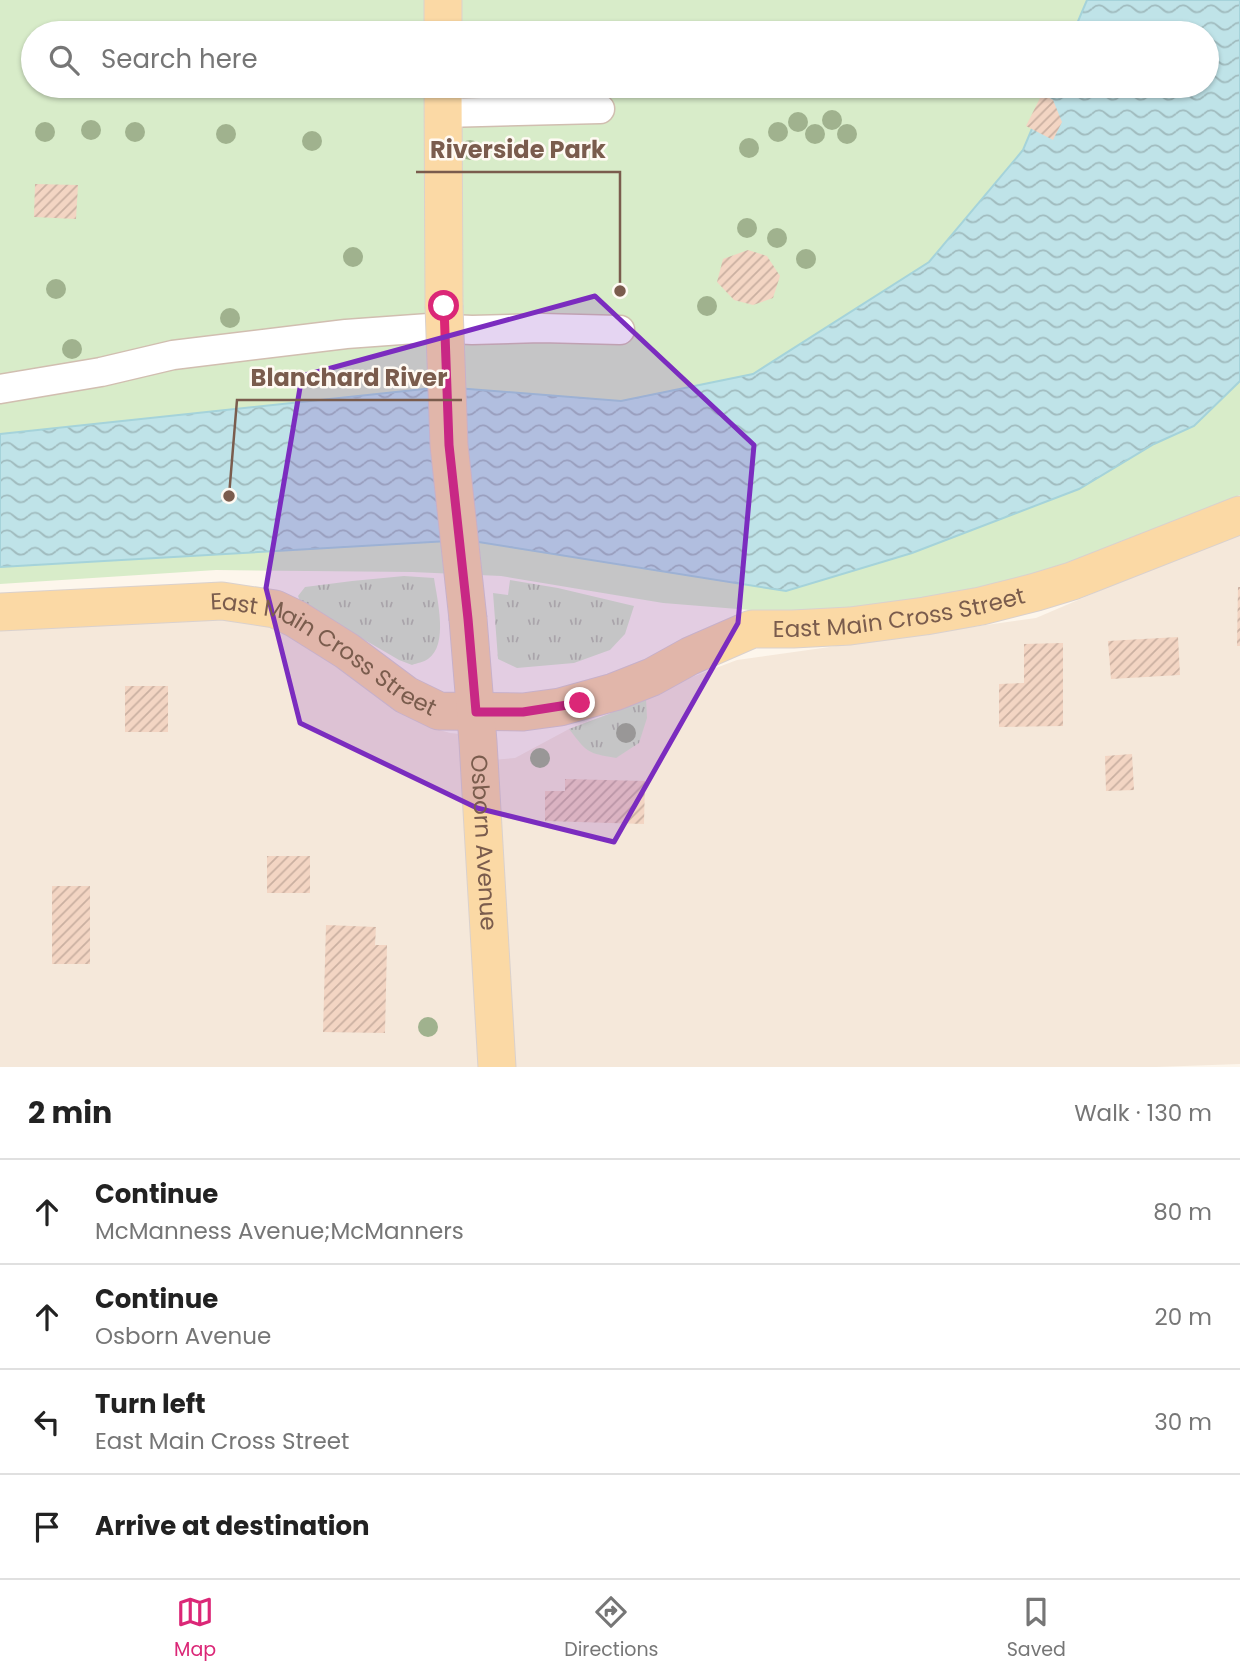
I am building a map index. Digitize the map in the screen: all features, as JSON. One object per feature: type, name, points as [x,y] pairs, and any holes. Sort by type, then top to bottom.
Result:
[{"type":"main road","points":[[443,0],[443,21]]},
{"type":"main road","name":"Osborn Avenue","points":[[443,99],[444,306],[449,445],[476,712],[497,1067]]},
{"type":"main road","name":"East Main Cross Street","points":[[0,612],[222,601],[275,609],[326,638],[422,704],[439,711],[523,712],[580,703],[614,692],[652,677],[690,656],[752,629],[850,626],[981,606],[1036,592],[1240,514]]},
{"type":"street","points":[[443,99],[600,109]]},
{"type":"street","points":[[0,389],[101,372],[173,355],[346,334],[429,328],[620,330]]},
{"type":"highlighted area","points":[[595,296],[754,445],[738,623],[614,842],[477,808],[300,723],[266,588],[302,376]]},
{"type":"shaded area","points":[[1240,535],[1240,1064],[1156,1067],[0,1067],[0,629],[245,617],[291,635],[417,721],[433,728],[461,734],[480,761],[515,758],[569,729],[609,714],[642,696],[737,660],[1036,618],[1190,552]]},
{"type":"green space","points":[[0,0],[1240,0],[1240,495],[1034,574],[923,598],[848,608],[750,610],[663,603],[501,576],[412,572],[216,570],[0,584]]},
{"type":"green space","points":[[404,576],[434,578],[439,609],[440,633],[434,652],[426,660],[412,665],[302,606],[298,596],[305,587]]},
{"type":"green space","points":[[510,580],[634,606],[625,634],[610,650],[574,663],[517,668],[498,659],[493,593],[508,595]]},
{"type":"green space","points":[[642,696],[646,698],[647,718],[639,743],[616,758],[588,750],[569,729],[609,714]]},
{"type":"water","points":[[1087,0],[1240,0],[1240,381],[1194,426],[1154,444],[1079,489],[912,553],[786,591],[466,540],[0,567],[0,434],[443,387],[621,401],[753,374],[929,262],[1023,150],[1045,98],[1219,98],[1219,21],[1078,21]]},
{"type":"building","points":[[1040,98],[1053,100],[1062,122],[1053,140],[1026,126]]},
{"type":"building","points":[[35,184],[78,185],[76,219],[34,217]]},
{"type":"building","points":[[748,250],[767,256],[780,276],[773,298],[753,305],[734,300],[717,282],[723,259]]},
{"type":"building","points":[[1240,587],[1240,646],[1237,646]]},
{"type":"building","points":[[1178,637],[1180,675],[1111,679],[1108,641]]},
{"type":"building","points":[[1063,643],[1063,726],[999,727],[999,684],[1024,683],[1024,644]]},
{"type":"building","points":[[125,686],[168,686],[168,732],[125,732]]},
{"type":"building","points":[[1132,754],[1134,790],[1106,791],[1105,756]]},
{"type":"building","points":[[565,779],[645,781],[644,824],[545,821],[545,791],[565,791]]},
{"type":"building","points":[[267,856],[310,856],[310,893],[267,893]]},
{"type":"building","points":[[52,886],[90,886],[90,964],[52,964]]},
{"type":"building","points":[[326,925],[376,927],[375,945],[387,945],[385,1033],[323,1032]]},
{"type":"place","name":"Riverside Park","points":[[620,291]]},
{"type":"place","name":"Blanchard River","points":[[229,496]]},
{"type":"route","points":[[444,306],[449,445],[476,712],[523,712],[580,703]]}]
